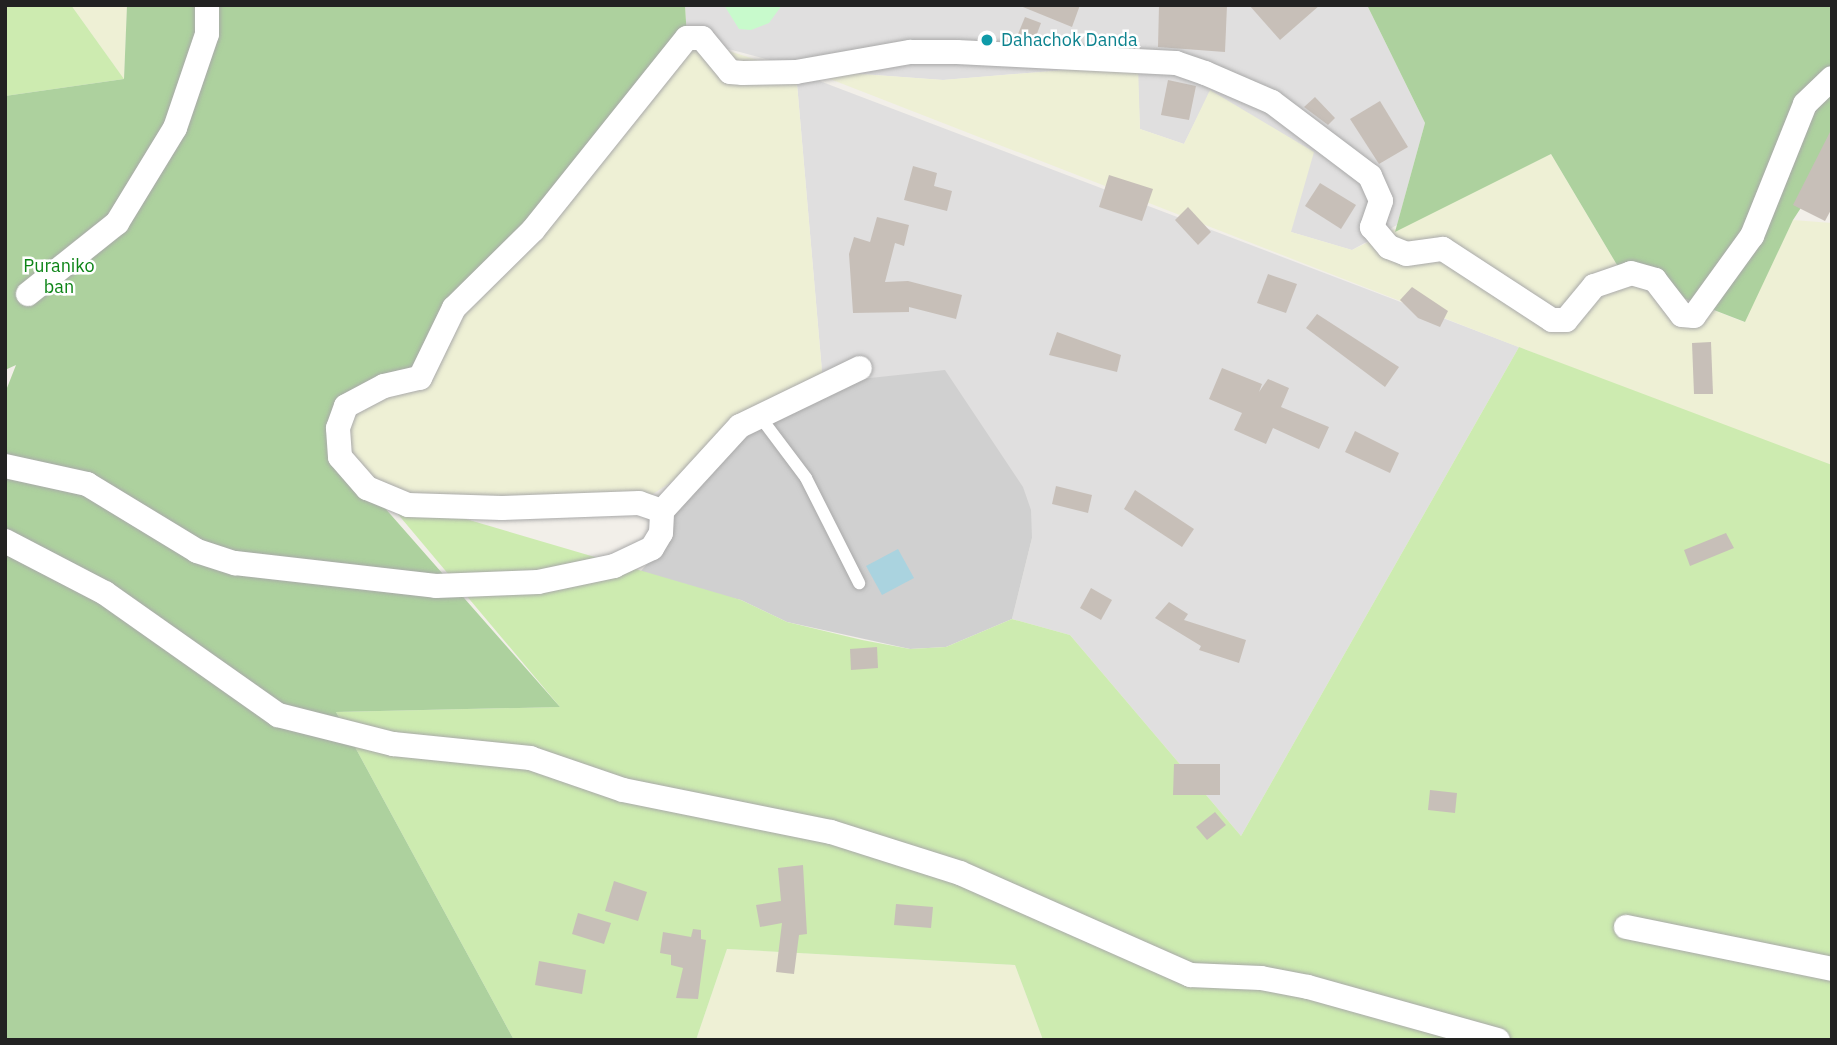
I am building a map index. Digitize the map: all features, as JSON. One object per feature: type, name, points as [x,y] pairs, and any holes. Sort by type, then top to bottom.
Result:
[{"type":"street","points":[[28,294],[117,223],[175,128],[207,34],[207,5]]},
{"type":"street","points":[[662,511],[639,503],[502,508],[408,505],[367,488],[340,457],[338,428],[345,406],[384,386],[420,378],[454,308],[533,230],[687,38],[702,38],[730,72],[743,73],[945,52],[1176,63],[1205,72],[1272,102],[1370,176],[1381,201],[1372,227],[1389,247],[1406,254],[1443,249],[1552,320],[1566,320],[1594,286],[1631,273],[1656,280],[1682,315],[1694,316],[1752,236],[1805,104],[1832,78]]},
{"type":"street","points":[[5,466],[88,484],[197,551],[236,563],[436,586],[538,582],[614,566],[652,548],[661,533],[662,511],[757,413],[860,368]]},
{"type":"street","points":[[5,541],[105,593],[278,715],[393,744],[530,758],[623,790],[831,832],[960,873],[1178,971],[1308,987],[1498,1040]]},
{"type":"street","points":[[1626,927],[1832,969]]},
{"type":"lane","points":[[757,413],[806,478],[859,583]]},
{"type":"shaded area","points":[[685,5],[1367,5],[1425,123],[1397,225],[1352,250],[1291,232],[1211,90],[1184,144],[1140,129],[1137,64],[943,80],[807,70],[687,38]]},
{"type":"shaded area","points":[[796,72],[1519,347],[1241,836],[1070,635],[1012,619],[1032,538],[823,383]]},
{"type":"shaded area","points":[[945,370],[1023,487],[1031,510],[1032,538],[1012,619],[946,647],[910,649],[787,622],[741,600],[645,579],[640,572],[648,563],[676,479],[823,383]]},
{"type":"green space","points":[[5,5],[71,5],[124,79],[5,96]]},
{"type":"green space","points":[[71,5],[127,5],[124,79]]},
{"type":"green space","name":"Puraniko ban","points":[[127,5],[685,5],[687,38],[454,308],[420,378],[346,407],[340,457],[560,707],[336,712],[514,1040],[5,1040],[5,393],[16,365],[5,370],[5,96],[124,79]]},
{"type":"green space","points":[[724,5],[782,5],[769,23],[751,30],[739,29]]},
{"type":"green space","points":[[1367,5],[1832,5],[1832,160],[1793,220],[1745,322],[1623,275],[1551,154],[1395,232],[1425,123]]},
{"type":"green space","points":[[687,38],[796,72],[823,383],[639,503],[502,508],[367,488],[338,428],[454,308]]},
{"type":"green space","points":[[1138,64],[1140,129],[1184,144],[1210,90],[1314,152],[1291,232],[1352,250],[1551,154],[1623,275],[1744,322],[1793,220],[1832,223],[1832,469],[807,70],[943,80]]},
{"type":"green space","points":[[1519,347],[1832,465],[1832,1040],[1043,1040],[1015,965],[727,949],[696,1040],[514,1040],[336,712],[560,707],[381,494],[741,600],[787,622],[862,640],[910,649],[946,647],[1012,619],[1070,635],[1241,836]]},
{"type":"green space","points":[[727,949],[1015,965],[1043,1040],[696,1040]]},
{"type":"water","points":[[898,549],[914,578],[882,595],[866,566]]},
{"type":"building","points":[[1018,5],[1080,5],[1072,27]]},
{"type":"building","points":[[1159,5],[1227,5],[1225,52],[1158,47]]},
{"type":"building","points":[[1249,5],[1320,5],[1280,40]]},
{"type":"building","points":[[1025,17],[1041,23],[1035,39],[1018,34]]},
{"type":"building","points":[[1168,80],[1196,86],[1189,120],[1161,115]]},
{"type":"building","points":[[1315,97],[1335,118],[1328,125],[1304,107]]},
{"type":"building","points":[[1380,101],[1408,147],[1379,164],[1350,119]]},
{"type":"building","points":[[1832,128],[1832,208],[1825,221],[1793,205]]},
{"type":"building","points":[[913,166],[937,173],[934,186],[952,191],[947,211],[904,200]]},
{"type":"building","points":[[1109,175],[1153,189],[1142,221],[1099,207]]},
{"type":"building","points":[[1320,183],[1356,205],[1341,229],[1305,206]]},
{"type":"building","points":[[1188,207],[1211,232],[1198,245],[1175,220]]},
{"type":"building","points":[[877,217],[909,225],[904,246],[895,243],[885,282],[908,281],[962,295],[956,319],[909,307],[909,312],[853,313],[849,254],[854,237],[870,242]]},
{"type":"building","points":[[1268,274],[1297,284],[1286,313],[1257,303]]},
{"type":"building","points":[[1412,287],[1448,311],[1440,327],[1418,318],[1400,300]]},
{"type":"building","points":[[1317,314],[1399,367],[1385,387],[1306,328]]},
{"type":"building","points":[[1057,332],[1121,355],[1117,372],[1049,355]]},
{"type":"building","points":[[1711,342],[1713,394],[1694,394],[1692,343]]},
{"type":"building","points":[[1222,368],[1262,384],[1259,392],[1268,379],[1289,388],[1281,407],[1329,427],[1319,449],[1273,428],[1266,444],[1234,430],[1242,413],[1209,399]]},
{"type":"building","points":[[1355,431],[1399,453],[1390,473],[1345,452]]},
{"type":"building","points":[[1056,486],[1092,495],[1088,513],[1052,504]]},
{"type":"building","points":[[1135,490],[1194,529],[1182,547],[1124,509]]},
{"type":"building","points":[[1726,533],[1734,548],[1690,566],[1684,550]]},
{"type":"building","points":[[1091,588],[1112,600],[1101,620],[1080,608]]},
{"type":"building","points":[[1169,602],[1188,614],[1184,620],[1246,640],[1239,663],[1199,650],[1201,646],[1155,618]]},
{"type":"building","points":[[877,647],[878,668],[851,670],[850,649]]},
{"type":"building","points":[[1174,764],[1220,764],[1220,795],[1173,795]]},
{"type":"building","points":[[1430,790],[1457,793],[1455,813],[1428,810]]},
{"type":"building","points":[[1215,812],[1226,825],[1207,840],[1196,827]]},
{"type":"building","points":[[803,865],[807,934],[799,935],[794,974],[776,972],[782,923],[760,927],[756,905],[781,901],[778,868]]},
{"type":"building","points":[[614,881],[647,892],[638,921],[605,911]]},
{"type":"building","points":[[896,904],[933,907],[931,928],[894,925]]},
{"type":"building","points":[[578,913],[611,923],[604,944],[572,934]]},
{"type":"building","points":[[693,929],[701,930],[701,939],[706,940],[698,999],[676,998],[683,968],[671,965],[671,955],[660,953],[663,932],[691,937]]},
{"type":"building","points":[[539,961],[586,970],[582,994],[535,985]]},
{"type":"place","name":"Dahachok Danda","points":[[987,40]]}]
